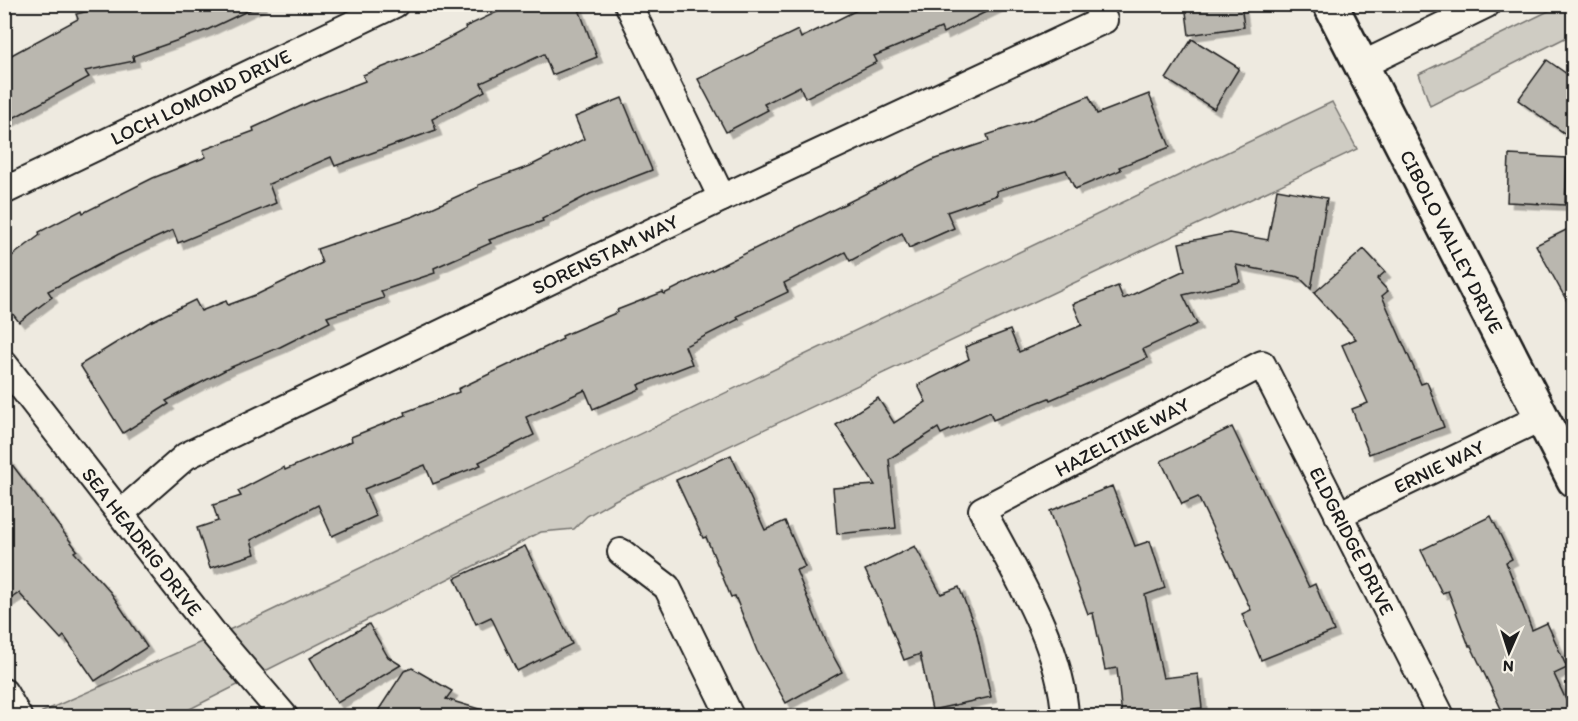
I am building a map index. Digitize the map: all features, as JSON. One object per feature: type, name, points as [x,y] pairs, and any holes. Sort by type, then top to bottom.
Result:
[{"type":"main road","name":"CIBOLO VALLEY DRIVE","points":[[1330,4],[1574,480]]},
{"type":"street","name":"LOCH LOMOND DRIVE","points":[[4,191],[395,4]]},
{"type":"street","points":[[628,4],[722,198]]},
{"type":"street","points":[[1360,66],[1487,4]]},
{"type":"street","name":"SORENSTAM WAY","points":[[122,512],[186,456],[1100,13]]},
{"type":"street","name":"SEA HEADRIG DRIVE","points":[[4,364],[122,512],[213,633],[284,717]]},
{"type":"street","name":"HAZELTINE WAY","points":[[1065,717],[1065,699],[1042,626],[982,510],[1262,364]]},
{"type":"street","name":"ELDGRIDGE DRIVE","points":[[1262,364],[1442,717]]},
{"type":"street","name":"ERNIE WAY","points":[[1338,515],[1542,417]]},
{"type":"street","points":[[621,552],[667,587],[730,717]]},
{"type":"street","points":[[4,692],[18,717]]},
{"type":"shaded area","points":[[1563,4],[1573,5],[1573,34],[1430,106],[1419,74]]},
{"type":"shaded area","points":[[1332,102],[1357,149],[615,500],[587,516],[574,529],[541,532],[176,716],[45,716],[42,712],[256,618]]},
{"type":"building","points":[[119,4],[262,4],[207,30],[133,56],[134,61],[85,71],[89,77],[4,123],[4,59],[78,19],[76,14]]},
{"type":"building","points":[[514,4],[577,4],[597,57],[552,75],[544,54],[481,83],[485,91],[432,119],[436,130],[335,166],[331,157],[269,184],[276,203],[178,243],[173,230],[118,255],[48,291],[52,297],[19,322],[4,303],[4,262],[40,235],[39,232],[153,178],[206,157],[203,150],[254,131],[253,128],[310,102],[365,81],[363,75],[424,51],[466,29],[465,27]]},
{"type":"building","points":[[869,4],[1002,4],[943,33],[941,28],[874,56],[877,62],[805,98],[800,86],[764,104],[768,110],[726,132],[698,79],[798,30],[801,38]]},
{"type":"building","points":[[1185,4],[1241,4],[1244,27],[1189,35]]},
{"type":"building","points":[[1192,39],[1239,68],[1214,109],[1166,79]]},
{"type":"building","points":[[1547,60],[1574,79],[1574,140],[1518,100]]},
{"type":"building","points":[[1149,94],[1170,147],[1119,167],[1121,170],[1075,189],[1066,170],[996,191],[997,195],[947,212],[954,228],[909,248],[902,233],[850,261],[845,252],[784,283],[788,292],[737,316],[739,319],[685,346],[692,364],[638,385],[640,389],[593,409],[585,390],[526,417],[534,435],[479,462],[481,465],[433,484],[425,465],[364,489],[376,516],[332,536],[318,505],[251,540],[255,554],[210,568],[197,528],[218,521],[213,505],[241,496],[238,491],[284,467],[285,470],[352,441],[351,437],[406,415],[405,412],[459,392],[458,389],[563,339],[562,336],[618,312],[617,310],[663,292],[664,294],[935,159],[989,141],[987,135],[1029,121],[1089,96],[1097,114]]},
{"type":"building","points":[[622,98],[652,170],[590,194],[542,219],[543,221],[489,240],[491,243],[434,268],[435,273],[381,291],[384,298],[327,317],[330,322],[280,347],[229,368],[166,401],[169,404],[123,433],[80,365],[148,323],[195,300],[201,311],[226,301],[228,305],[258,294],[322,263],[317,249],[414,216],[478,185],[530,166],[584,139],[575,117]]},
{"type":"building","points":[[1509,155],[1567,158],[1565,205],[1507,202]]},
{"type":"building","points":[[1277,189],[1327,198],[1311,289],[1299,277],[1236,265],[1240,282],[1183,295],[1197,324],[1143,349],[1147,358],[1050,400],[1049,398],[993,420],[990,412],[941,434],[938,428],[889,459],[896,528],[837,534],[833,488],[875,485],[836,425],[878,398],[894,423],[926,402],[918,385],[969,359],[965,347],[1010,330],[1019,352],[1082,325],[1073,304],[1118,286],[1123,299],[1185,270],[1179,243],[1229,233],[1268,240]]},
{"type":"building","points":[[1574,226],[1574,314],[1536,245]]},
{"type":"building","points":[[1364,249],[1385,272],[1377,279],[1388,291],[1382,296],[1421,384],[1427,382],[1444,427],[1369,454],[1352,409],[1368,403],[1342,345],[1356,339],[1314,293]]},
{"type":"building","points":[[1232,427],[1309,587],[1315,584],[1334,631],[1261,660],[1242,614],[1251,610],[1198,497],[1182,504],[1161,461]]},
{"type":"building","points":[[4,454],[77,550],[74,552],[111,593],[147,647],[95,681],[64,636],[61,639],[19,593],[4,603]]},
{"type":"building","points":[[731,455],[765,530],[785,521],[805,567],[796,570],[825,641],[842,672],[786,703],[757,651],[735,596],[731,597],[706,537],[703,538],[676,480]]},
{"type":"building","points":[[1112,486],[1135,546],[1150,541],[1165,588],[1145,595],[1163,678],[1198,674],[1202,708],[1194,709],[1195,717],[1122,717],[1117,668],[1105,670],[1093,613],[1088,614],[1050,511]]},
{"type":"building","points":[[1491,516],[1512,559],[1506,562],[1532,630],[1547,623],[1567,668],[1554,674],[1574,717],[1505,717],[1469,646],[1448,591],[1442,593],[1421,550]]},
{"type":"building","points":[[525,546],[572,644],[517,671],[491,617],[476,624],[455,578]]},
{"type":"building","points":[[915,546],[941,594],[959,587],[976,630],[991,697],[932,710],[920,654],[904,660],[883,607],[865,570]]},
{"type":"building","points":[[369,624],[388,657],[401,665],[337,703],[310,658]]},
{"type":"building","points":[[412,668],[452,691],[446,699],[489,712],[488,717],[374,717],[404,671]]}]
